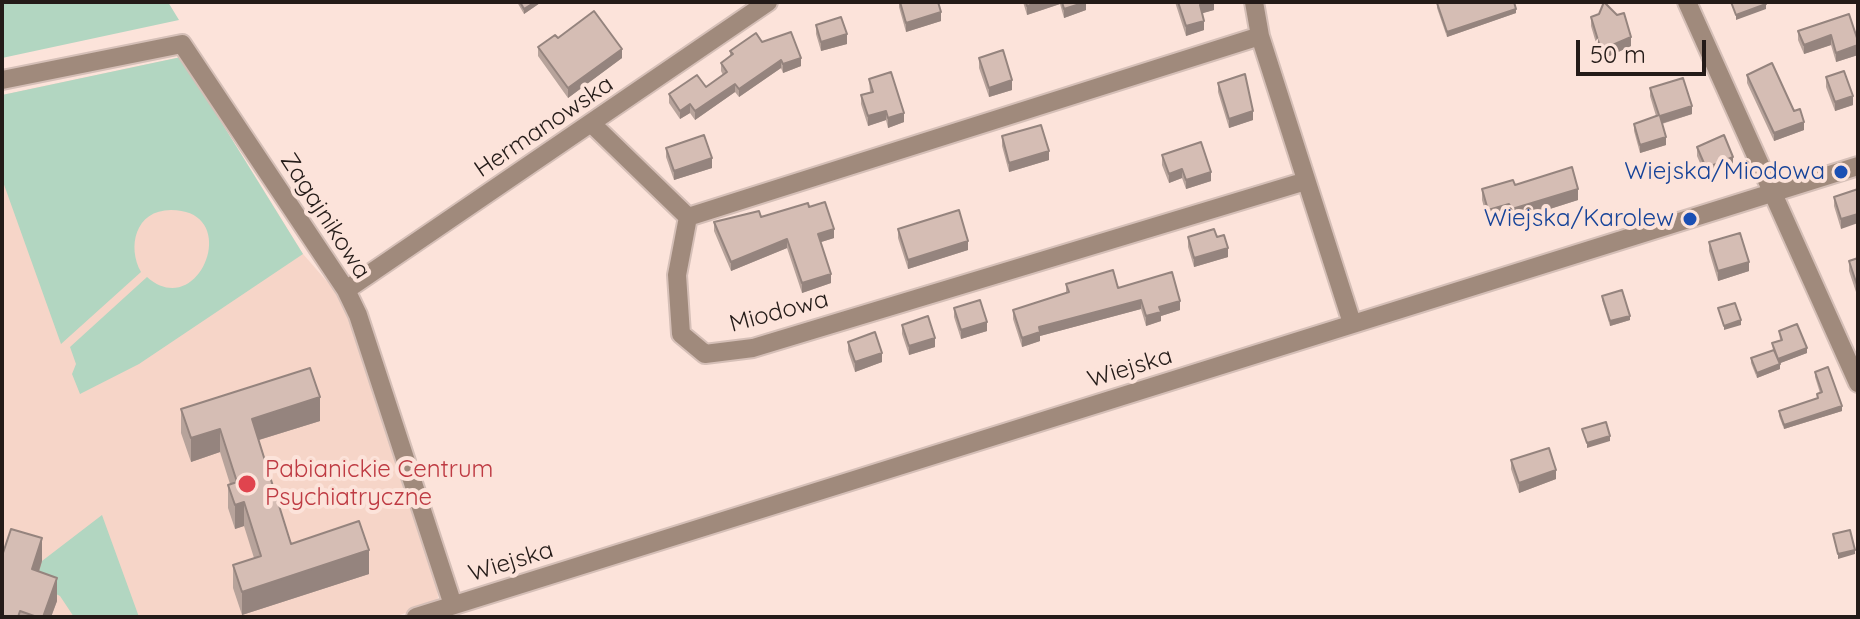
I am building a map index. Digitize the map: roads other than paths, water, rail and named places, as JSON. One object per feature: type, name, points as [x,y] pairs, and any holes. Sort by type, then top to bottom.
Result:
[{"type":"street","name":"Hermanowska","points":[[346,290],[768,2]]},
{"type":"street","points":[[1254,2],[1260,36],[1352,323]]},
{"type":"street","points":[[1687,2],[1858,383]]},
{"type":"street","points":[[591,123],[688,217],[1260,36]]},
{"type":"street","name":"Zagajnikowa","points":[[2,80],[182,44],[346,290],[358,315],[453,605]]},
{"type":"street","name":"Wiejska","points":[[416,617],[1858,166]]},
{"type":"street","name":"Miodowa","points":[[688,217],[677,275],[681,334],[705,354],[753,348],[1306,181]]},
{"type":"place","name":"Wiejska/Miodowa","points":[[1841,172]]},
{"type":"place","name":"Wiejska/Karolew","points":[[1690,219]]},
{"type":"place","name":"Pabianickie Centrum Psychiatryczne","points":[[247,484]]}]
